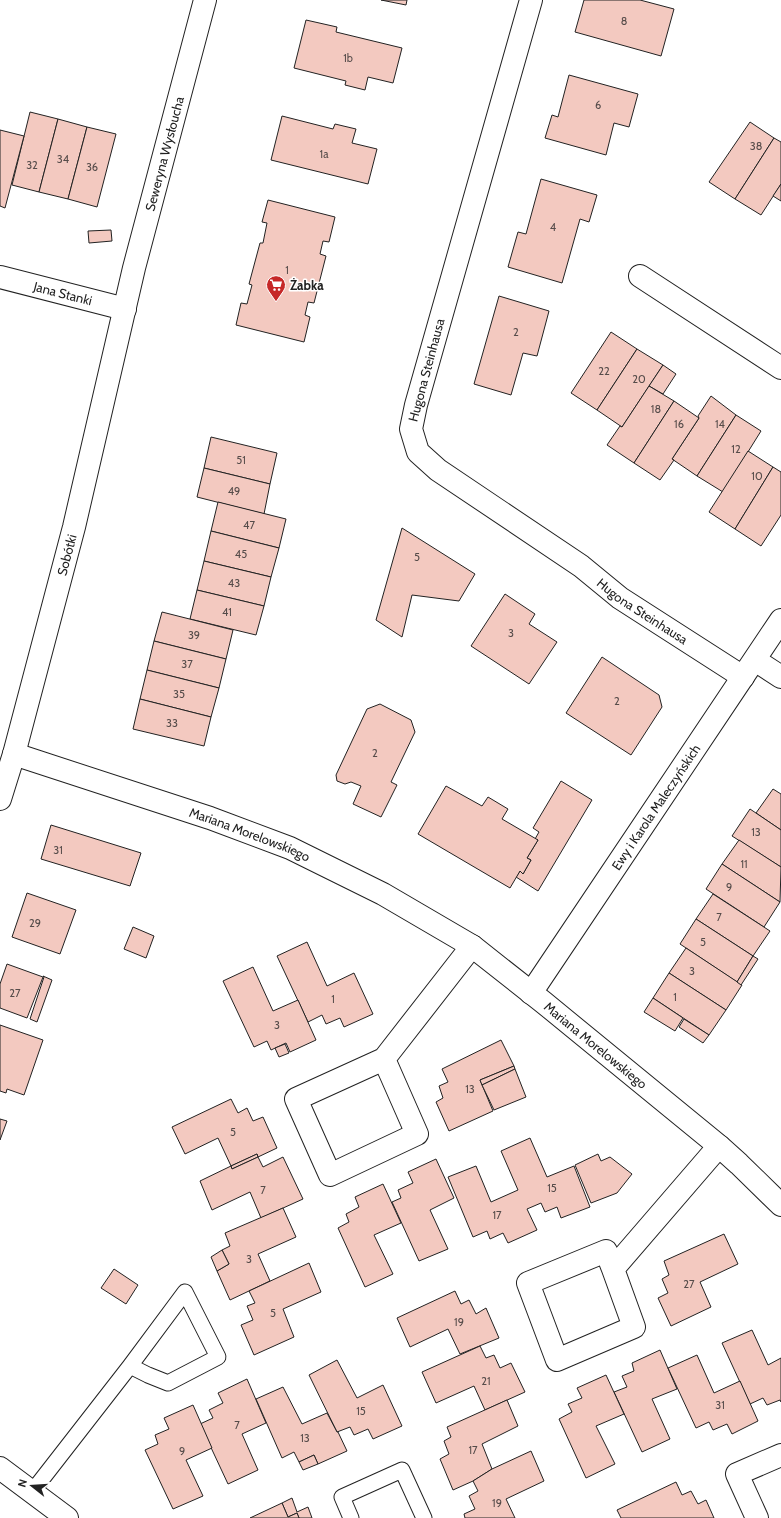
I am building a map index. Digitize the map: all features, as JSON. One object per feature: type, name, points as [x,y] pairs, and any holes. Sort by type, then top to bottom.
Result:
[{"type":"street","name":"Seweryna Wysłoucha","points":[[125,309],[134,268],[205,0]]},
{"type":"street","name":"Hugona Steinhausa","points":[[531,0],[416,405],[411,429],[418,452],[438,470],[581,566],[620,598],[749,669],[781,677]]},
{"type":"street","points":[[640,276],[781,368]]},
{"type":"street","name":"Jana Stanki","points":[[0,278],[125,309]]},
{"type":"street","name":"Sobótki","points":[[0,799],[14,754],[74,527],[125,309]]},
{"type":"street","name":"Ewy i Karola Maleczyńskich","points":[[531,993],[781,620]]},
{"type":"street","name":"Mariana Morelowskiego","points":[[14,754],[210,818],[290,848],[383,894],[472,946],[719,1146],[781,1205]]},
{"type":"street","points":[[384,1059],[417,1134],[330,1175],[296,1099],[384,1059],[472,946]]},
{"type":"street","points":[[613,1269],[719,1146]]},
{"type":"street","points":[[606,1251],[613,1269],[634,1327],[557,1360],[528,1283],[606,1251]]},
{"type":"street","points":[[757,1518],[738,1474],[781,1455]]},
{"type":"street","points":[[0,1468],[66,1518]]},
{"type":"lane","points":[[32,1492],[130,1366],[185,1292],[218,1357],[168,1383],[130,1366]]},
{"type":"lane","points":[[351,1518],[342,1498],[402,1470],[424,1518]]},
{"type":"building","points":[[381,0],[407,0],[406,5]]},
{"type":"building","points":[[584,0],[640,0],[674,9],[661,56],[575,32]]},
{"type":"building","points":[[306,20],[337,27],[336,32],[402,48],[393,83],[368,77],[365,90],[345,85],[346,81],[294,68]]},
{"type":"building","points":[[569,75],[638,94],[629,127],[614,123],[606,155],[545,138],[552,115],[558,117]]},
{"type":"building","points":[[30,112],[58,119],[39,192],[12,185]]},
{"type":"building","points":[[282,116],[333,129],[335,124],[356,129],[352,143],[377,149],[368,184],[271,160]]},
{"type":"building","points":[[58,119],[87,127],[68,199],[39,192]]},
{"type":"building","points":[[750,122],[774,138],[735,199],[709,182]]},
{"type":"building","points":[[87,127],[116,134],[97,207],[68,199]]},
{"type":"building","points":[[0,130],[24,136],[5,208],[0,206]]},
{"type":"building","points":[[774,138],[781,142],[781,184],[761,215],[735,199]]},
{"type":"building","points":[[541,179],[597,195],[589,222],[580,219],[562,283],[508,267],[518,232],[526,234]]},
{"type":"building","points":[[781,184],[781,201],[773,196]]},
{"type":"building","points":[[268,200],[335,217],[329,242],[323,241],[320,254],[326,256],[314,303],[308,302],[305,315],[310,317],[304,342],[236,325],[241,303],[247,304],[252,285],[249,284],[260,243],[263,243],[267,223],[262,222]]},
{"type":"building","points":[[111,230],[112,241],[89,243],[88,231]]},
{"type":"building","points":[[499,296],[549,311],[537,356],[523,353],[511,395],[474,384]]},
{"type":"building","points":[[611,332],[637,349],[597,410],[571,393]]},
{"type":"building","points":[[637,349],[663,365],[622,427],[597,410]]},
{"type":"building","points":[[663,365],[676,374],[663,394],[649,386]]},
{"type":"building","points":[[649,386],[674,401],[634,463],[607,445],[620,426],[622,427]]},
{"type":"building","points":[[711,396],[736,415],[697,476],[672,459],[699,418],[698,416]]},
{"type":"building","points":[[674,401],[699,418],[672,459],[674,460],[660,480],[634,463]]},
{"type":"building","points":[[736,415],[761,431],[723,492],[697,476]]},
{"type":"building","points":[[211,437],[277,453],[270,484],[204,468]]},
{"type":"building","points":[[748,451],[773,467],[735,529],[709,512]]},
{"type":"building","points":[[773,467],[781,472],[781,515],[761,546],[735,529]]},
{"type":"building","points":[[204,468],[270,484],[264,514],[197,497]]},
{"type":"building","points":[[218,502],[286,519],[279,548],[211,531]]},
{"type":"building","points":[[402,528],[475,574],[459,601],[412,595],[402,637],[376,620]]},
{"type":"building","points":[[211,531],[279,548],[271,577],[204,561]]},
{"type":"building","points":[[204,561],[271,577],[264,606],[197,590]]},
{"type":"building","points":[[197,590],[264,606],[256,635],[190,619]]},
{"type":"building","points":[[505,594],[535,614],[529,624],[557,642],[529,684],[471,646]]},
{"type":"building","points":[[162,612],[233,630],[226,659],[154,641]]},
{"type":"building","points":[[154,641],[226,659],[219,688],[147,670]]},
{"type":"building","points":[[602,657],[659,695],[662,707],[631,755],[566,713]]},
{"type":"building","points":[[147,670],[219,688],[211,717],[140,699]]},
{"type":"building","points":[[140,699],[211,717],[204,746],[133,729]]},
{"type":"building","points":[[380,704],[411,720],[415,732],[391,782],[397,785],[381,817],[353,804],[361,786],[351,782],[345,784],[337,781],[336,775],[367,709]]},
{"type":"building","points":[[561,781],[592,800],[538,891],[516,877],[520,871],[523,874],[531,860],[527,858],[538,840],[535,839],[539,832],[533,828]]},
{"type":"building","points":[[446,786],[482,806],[488,797],[508,809],[502,819],[538,840],[527,858],[531,860],[523,874],[520,871],[510,888],[418,834]]},
{"type":"building","points":[[773,789],[781,794],[781,830],[756,813]]},
{"type":"building","points":[[750,809],[781,830],[781,867],[732,836]]},
{"type":"building","points":[[51,825],[141,853],[130,886],[41,859]]},
{"type":"building","points":[[739,840],[781,867],[780,902],[722,864]]},
{"type":"building","points":[[722,864],[780,902],[764,927],[706,889]]},
{"type":"building","points":[[27,893],[76,910],[60,954],[12,937]]},
{"type":"building","points":[[713,894],[770,931],[753,956],[696,919]]},
{"type":"building","points":[[696,919],[753,956],[737,982],[680,944]]},
{"type":"building","points":[[133,927],[154,936],[146,958],[124,949]]},
{"type":"building","points":[[307,942],[327,986],[354,973],[373,1014],[344,1027],[340,1018],[326,1024],[322,1015],[308,1022],[277,956]]},
{"type":"building","points":[[686,948],[742,985],[726,1010],[669,973]]},
{"type":"building","points":[[753,956],[758,959],[741,985],[737,982]]},
{"type":"building","points":[[7,964],[43,977],[27,1018],[0,1008],[0,984]]},
{"type":"building","points":[[253,967],[273,1011],[298,1000],[316,1040],[290,1052],[286,1043],[271,1050],[267,1041],[254,1047],[223,981]]},
{"type":"building","points":[[669,973],[726,1010],[709,1035],[653,998]]},
{"type":"building","points":[[43,976],[52,980],[37,1022],[30,1019],[44,977]]},
{"type":"building","points":[[653,998],[683,1018],[675,1031],[644,1012]]},
{"type":"building","points":[[684,1019],[709,1035],[703,1043],[679,1027]]},
{"type":"building","points":[[0,1025],[43,1040],[24,1095],[7,1089],[6,1093],[0,1091]]},
{"type":"building","points":[[501,1040],[514,1066],[480,1080],[493,1111],[449,1131],[436,1102],[443,1098],[439,1086],[448,1082],[442,1069]]},
{"type":"building","points":[[285,1044],[289,1053],[279,1057],[275,1048]]},
{"type":"building","points":[[514,1066],[515,1069],[482,1085],[480,1080]]},
{"type":"building","points":[[515,1069],[526,1097],[494,1110],[482,1085]]},
{"type":"building","points":[[231,1099],[238,1113],[247,1108],[253,1121],[263,1117],[277,1148],[258,1157],[257,1154],[231,1166],[218,1138],[185,1154],[172,1127]]},
{"type":"building","points":[[0,1119],[7,1121],[0,1140]]},
{"type":"building","points":[[530,1138],[547,1177],[574,1166],[590,1207],[561,1218],[557,1207],[545,1212],[541,1203],[527,1209],[537,1230],[508,1243],[503,1233],[490,1239],[487,1231],[473,1237],[448,1177],[476,1166],[491,1202],[518,1190],[501,1151]]},
{"type":"building","points":[[257,1154],[258,1157],[232,1169],[231,1166]]},
{"type":"building","points":[[598,1154],[601,1161],[610,1157],[632,1174],[617,1193],[591,1203],[575,1165]]},
{"type":"building","points":[[258,1157],[263,1167],[283,1157],[303,1199],[261,1218],[250,1192],[212,1210],[200,1181],[231,1166],[232,1169]]},
{"type":"building","points":[[436,1159],[454,1198],[430,1210],[448,1249],[419,1261],[392,1202],[401,1198],[398,1190],[413,1183],[408,1172]]},
{"type":"building","points":[[383,1184],[401,1223],[374,1235],[393,1274],[365,1287],[338,1228],[349,1222],[346,1214],[359,1207],[355,1197]]},
{"type":"building","points":[[283,1208],[296,1237],[258,1254],[270,1281],[230,1300],[217,1271],[229,1264],[222,1250],[230,1246],[225,1233]]},
{"type":"building","points":[[724,1234],[738,1264],[700,1282],[711,1307],[671,1326],[658,1298],[668,1293],[662,1279],[669,1275],[664,1261]]},
{"type":"building","points":[[222,1250],[229,1264],[217,1271],[211,1257]]},
{"type":"building","points":[[309,1263],[321,1292],[283,1309],[294,1337],[254,1355],[241,1325],[253,1320],[247,1306],[255,1303],[249,1291]]},
{"type":"building","points":[[114,1269],[138,1285],[126,1304],[101,1288]]},
{"type":"building","points":[[455,1291],[461,1304],[469,1300],[476,1314],[486,1308],[499,1338],[460,1354],[448,1329],[410,1347],[397,1318]]},
{"type":"building","points":[[752,1330],[768,1365],[781,1358],[781,1402],[780,1400],[767,1405],[763,1398],[750,1404],[722,1343]]},
{"type":"building","points":[[480,1346],[486,1358],[494,1355],[500,1368],[511,1363],[525,1392],[485,1410],[474,1386],[436,1403],[422,1372]]},
{"type":"building","points":[[660,1350],[677,1389],[652,1399],[670,1439],[642,1452],[614,1392],[627,1387],[622,1376],[634,1371],[632,1363]]},
{"type":"building","points":[[697,1355],[714,1393],[740,1381],[758,1421],[732,1434],[727,1424],[713,1430],[709,1422],[696,1428],[668,1368]]},
{"type":"building","points":[[337,1360],[357,1398],[383,1385],[402,1426],[373,1439],[368,1429],[354,1435],[350,1427],[337,1432],[309,1375]]},
{"type":"building","points":[[606,1375],[624,1414],[596,1426],[615,1464],[586,1478],[559,1419],[572,1412],[568,1404],[582,1398],[577,1388]]},
{"type":"building","points":[[247,1379],[266,1423],[242,1434],[258,1470],[228,1484],[200,1424],[213,1418],[209,1410],[223,1403],[218,1393]]},
{"type":"building","points":[[283,1387],[302,1424],[327,1413],[347,1451],[318,1464],[314,1455],[299,1462],[294,1452],[282,1458],[256,1399]]},
{"type":"building","points":[[507,1400],[518,1426],[482,1444],[492,1469],[473,1481],[453,1490],[440,1459],[449,1454],[444,1441],[451,1437],[447,1427]]},
{"type":"building","points":[[193,1405],[212,1448],[186,1460],[203,1496],[173,1509],[145,1450],[158,1444],[155,1435],[169,1429],[164,1418]]},
{"type":"building","points":[[531,1451],[544,1481],[506,1499],[515,1518],[465,1518],[464,1514],[475,1509],[469,1496],[478,1491],[473,1481],[492,1469]]},
{"type":"building","points":[[314,1455],[318,1464],[303,1470],[299,1462]]},
{"type":"building","points":[[676,1482],[682,1495],[691,1491],[698,1504],[706,1500],[714,1518],[621,1518],[617,1510]]},
{"type":"building","points":[[292,1498],[297,1512],[308,1507],[312,1518],[299,1518],[297,1513],[288,1517],[282,1503]]},
{"type":"building","points":[[282,1503],[288,1517],[297,1513],[299,1518],[250,1518]]},
{"type":"place","name":"Żabka","points":[[276,302]]}]
